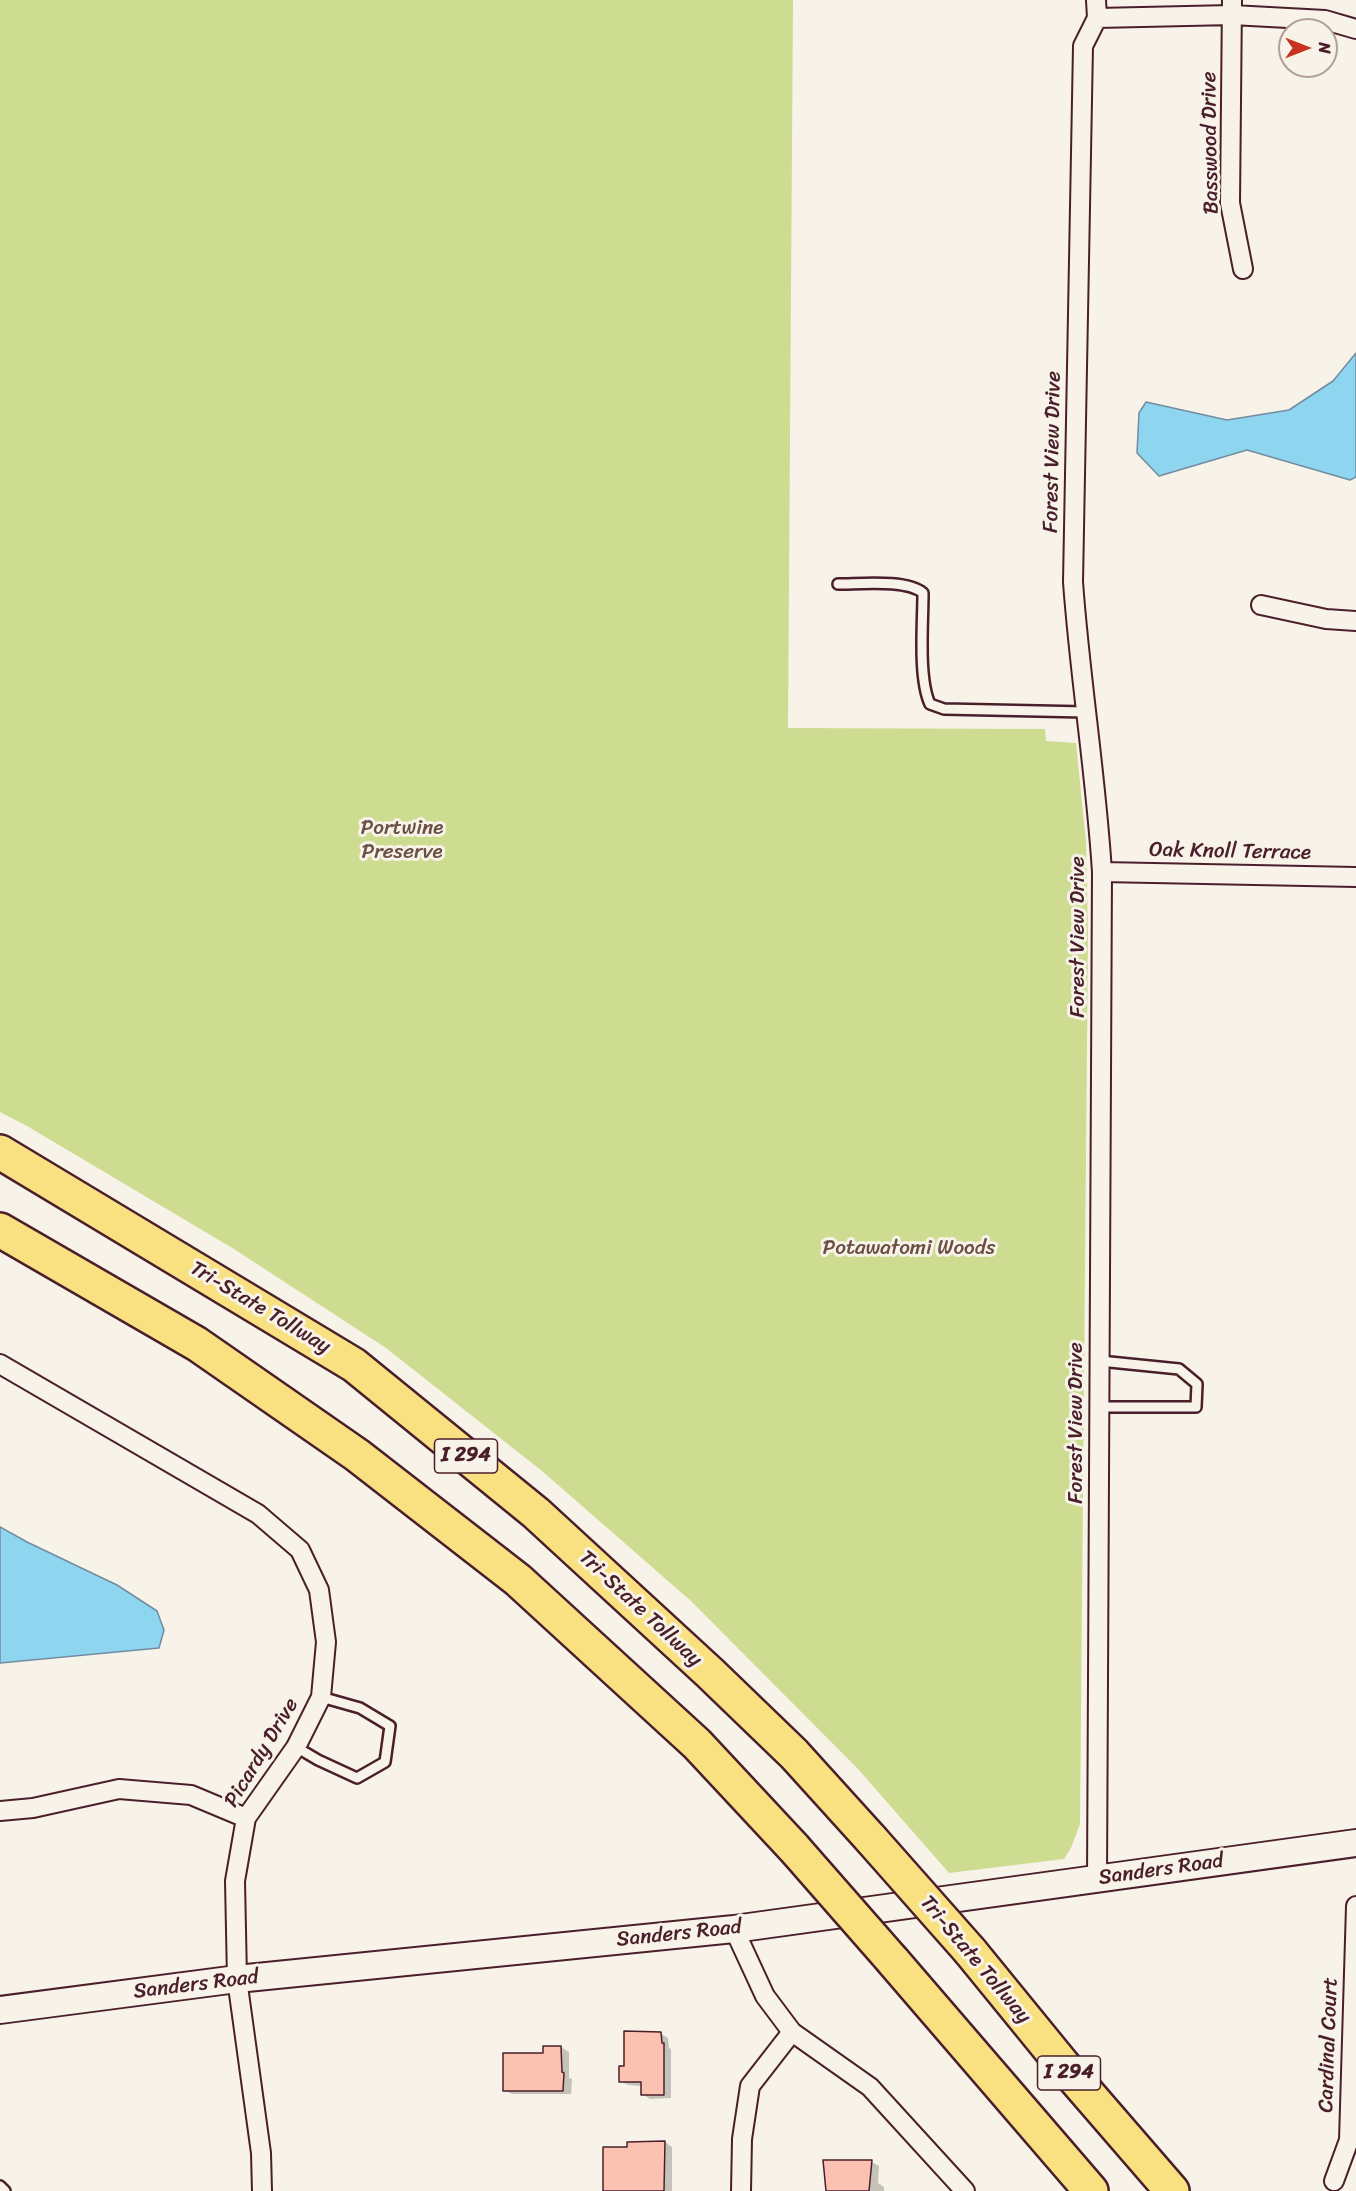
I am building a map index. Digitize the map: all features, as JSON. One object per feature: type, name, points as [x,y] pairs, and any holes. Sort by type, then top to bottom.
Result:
[{"type":"highway","name":"Tri-State Tollway","points":[[0,1152],[354,1365],[545,1521],[794,1754],[970,1952],[1063,2065],[1172,2191]]},
{"type":"highway","name":"I 294","points":[[0,1230],[197,1344],[357,1455],[518,1580],[697,1744],[794,1848],[1091,2191]]},
{"type":"main road","name":"Sanders Road","points":[[0,2010],[237,1979],[734,1929],[1356,1843]]},
{"type":"street","name":"Forest View Drive","points":[[1096,0],[1097,18],[1083,46],[1073,570],[1077,638],[1098,807],[1102,872],[1098,1879]]},
{"type":"street","points":[[1097,18],[1232,8],[1325,20],[1356,29]]},
{"type":"street","name":"Basswood Drive","points":[[1232,8],[1230,203],[1243,269]]},
{"type":"street","points":[[1261,605],[1326,620],[1356,621]]},
{"type":"street","name":"Oak Knoll Terrace","points":[[1102,872],[1356,877]]},
{"type":"street","name":"Picardy Drive","points":[[0,1364],[258,1514],[300,1550],[319,1590],[326,1642],[321,1697],[296,1747],[246,1818],[235,1881],[237,1979],[261,2153],[262,2191]]},
{"type":"street","points":[[0,1811],[33,1808],[118,1789],[191,1795],[246,1818]]},
{"type":"street","name":"Cardinal Court","points":[[1334,2181],[1349,2140],[1356,1906]]},
{"type":"street","points":[[734,1929],[765,1996],[792,2032],[870,2087],[965,2191]]},
{"type":"street","points":[[741,2191],[742,2139],[750,2086],[792,2032]]},
{"type":"lane","points":[[838,584],[902,585],[917,587],[923,593],[923,664],[926,694],[930,704],[944,709],[1086,711]]},
{"type":"lane","points":[[1100,1361],[1179,1369],[1197,1384],[1196,1407],[1100,1407]]},
{"type":"lane","points":[[296,1747],[357,1778],[385,1762],[390,1726],[360,1708],[321,1697]]},
{"type":"lane","points":[[0,2186],[6,2191]]},
{"type":"green space","name":"Portwine Preserve","points":[[0,0],[793,0],[788,728],[1045,729],[1046,741],[1076,743],[1086,842],[1088,933],[1080,1824],[1064,1859],[949,1873],[858,1769],[691,1601],[542,1471],[386,1348],[234,1249],[0,1112]]},
{"type":"water","points":[[1356,353],[1356,477],[1350,480],[1247,450],[1159,476],[1137,453],[1139,413],[1146,402],[1227,420],[1289,410],[1333,381]]},
{"type":"water","points":[[0,1527],[117,1585],[157,1611],[164,1630],[159,1648],[0,1663]]},
{"type":"building","points":[[624,2031],[661,2032],[662,2043],[664,2043],[664,2095],[641,2095],[641,2082],[619,2082],[619,2066],[624,2066]]},
{"type":"building","points":[[543,2046],[561,2046],[563,2091],[503,2091],[503,2053],[543,2053]]},
{"type":"building","points":[[665,2141],[664,2191],[603,2191],[603,2147],[627,2147],[627,2142]]},
{"type":"building","points":[[823,2160],[872,2160],[869,2191],[826,2191]]},
{"type":"park label","name":"Potawatomi Woods","points":[[909,1249]]}]
